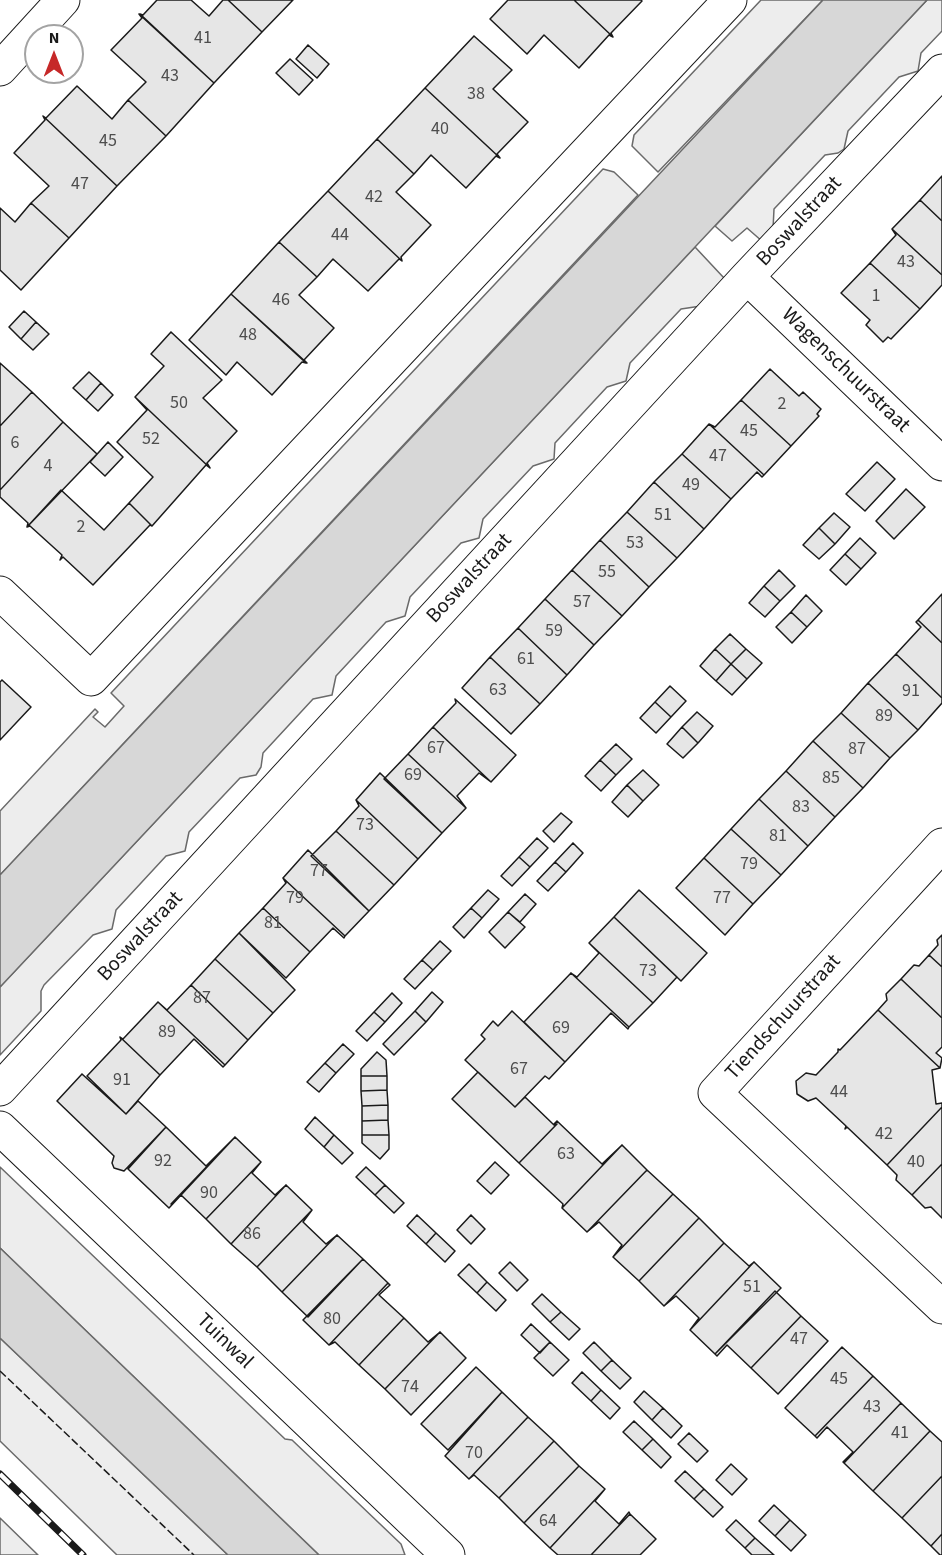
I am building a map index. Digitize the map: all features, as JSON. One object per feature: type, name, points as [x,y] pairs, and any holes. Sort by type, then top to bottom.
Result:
[{"type":"street","points":[[0,69],[63,0]]},
{"type":"street","points":[[0,593],[91,679],[730,0]]},
{"type":"street","name":"Boswalstraat","points":[[0,1089],[747,277],[942,71]]},
{"type":"street","name":"Wagenschuurstraat","points":[[747,277],[942,464]]},
{"type":"street","name":"Tiendschuurstraat","points":[[942,845],[715,1093],[942,1307]]},
{"type":"street","name":"Tuinwal","points":[[0,1128],[448,1555]]},
{"type":"shaded area","points":[[761,0],[823,0],[658,172],[632,146],[634,135]]},
{"type":"shaded area","points":[[823,0],[927,0],[0,987],[0,875]]},
{"type":"shaded area","points":[[927,0],[942,0],[942,31],[921,53],[918,71],[899,77],[848,131],[844,149],[838,153],[825,155],[774,209],[773,229],[763,242],[747,228],[732,241],[715,226]]},
{"type":"shaded area","points":[[603,169],[614,172],[638,195],[0,875],[0,811],[95,709],[98,712],[93,717],[105,727],[124,706],[111,693]]},
{"type":"shaded area","points":[[695,247],[724,278],[701,306],[681,309],[630,363],[626,381],[607,387],[555,443],[554,459],[533,466],[483,519],[479,538],[461,543],[410,597],[405,616],[386,622],[336,676],[332,695],[313,699],[263,753],[261,767],[256,775],[240,778],[189,832],[185,851],[166,856],[116,910],[112,929],[93,935],[44,985],[41,991],[41,1011],[0,1055],[0,987]]},
{"type":"shaded area","points":[[0,1167],[285,1439],[292,1440],[401,1544],[405,1555],[319,1555],[0,1248]]},
{"type":"shaded area","points":[[0,1248],[319,1555],[228,1555],[0,1338]]},
{"type":"shaded area","points":[[0,1338],[228,1555],[117,1555],[0,1441]]},
{"type":"shaded area","points":[[0,1518],[38,1555],[0,1555]]},
{"type":"building","points":[[157,0],[191,0],[209,16],[223,0],[228,0],[262,32],[214,83],[140,14],[143,15]]},
{"type":"building","points":[[228,0],[293,0],[262,32]]},
{"type":"building","points":[[508,0],[574,0],[613,37],[609,35],[579,68],[544,35],[527,54],[490,19]]},
{"type":"building","points":[[574,0],[642,1],[611,33],[613,37]]},
{"type":"building","points":[[139,14],[214,83],[166,136],[128,100],[146,82],[111,50],[142,18]]},
{"type":"building","points":[[474,36],[512,70],[493,89],[528,122],[497,154],[500,158],[425,88]]},
{"type":"building","points":[[308,45],[329,64],[317,78],[296,59]]},
{"type":"building","points":[[290,59],[313,80],[299,95],[276,73]]},
{"type":"building","points":[[77,86],[112,119],[128,100],[166,136],[117,186],[43,116],[46,118]]},
{"type":"building","points":[[425,88],[500,158],[496,156],[466,188],[431,155],[414,174],[377,139]]},
{"type":"building","points":[[43,116],[117,186],[69,238],[31,203],[49,186],[14,153],[45,120]]},
{"type":"building","points":[[377,139],[414,174],[396,192],[431,225],[401,257],[402,261],[328,191]]},
{"type":"building","points":[[942,176],[942,221],[920,200]]},
{"type":"building","points":[[328,191],[402,261],[399,259],[368,291],[333,259],[317,277],[279,242]]},
{"type":"building","points":[[920,200],[942,221],[942,275],[892,229]]},
{"type":"building","points":[[31,203],[69,238],[21,290],[0,270],[0,208],[15,222]]},
{"type":"building","points":[[892,229],[942,275],[942,285],[920,309],[870,263],[896,235]]},
{"type":"building","points":[[279,242],[317,277],[299,295],[334,328],[304,360],[307,363],[231,294]]},
{"type":"building","points":[[870,263],[920,309],[891,339],[888,337],[883,342],[866,325],[870,320],[841,293]]},
{"type":"building","points":[[231,294],[306,363],[302,362],[272,395],[237,362],[226,375],[189,340]]},
{"type":"building","points":[[24,311],[36,322],[21,339],[9,327]]},
{"type":"building","points":[[36,322],[49,334],[33,350],[21,339]]},
{"type":"building","points":[[171,332],[222,380],[203,398],[237,431],[207,463],[210,468],[135,397],[164,366],[151,354]]},
{"type":"building","points":[[0,363],[32,392],[0,426]]},
{"type":"building","points":[[770,369],[799,396],[803,392],[821,409],[817,414],[819,416],[791,446],[741,400]]},
{"type":"building","points":[[89,372],[101,383],[86,400],[73,388]]},
{"type":"building","points":[[101,383],[113,395],[98,411],[86,400]]},
{"type":"building","points":[[32,392],[63,422],[0,490],[0,426]]},
{"type":"building","points":[[135,397],[210,468],[206,465],[152,526],[129,503],[153,477],[117,442],[147,410]]},
{"type":"building","points":[[741,400],[791,446],[764,475],[709,424],[715,427]]},
{"type":"building","points":[[63,422],[97,454],[27,527],[28,523],[0,497],[0,490]]},
{"type":"building","points":[[709,424],[764,475],[762,477],[757,472],[731,499],[682,454]]},
{"type":"building","points":[[108,442],[123,457],[105,476],[90,462]]},
{"type":"building","points":[[682,454],[731,499],[704,529],[654,482]]},
{"type":"building","points":[[877,462],[895,479],[865,511],[846,494]]},
{"type":"building","points":[[654,482],[704,529],[677,558],[627,512]]},
{"type":"building","points":[[906,489],[925,507],[894,539],[876,521]]},
{"type":"building","points":[[61,490],[104,530],[129,503],[152,526],[150,525],[93,585],[63,557],[60,560],[62,555],[30,526],[27,527]]},
{"type":"building","points":[[627,512],[677,558],[649,587],[600,540]]},
{"type":"building","points":[[834,513],[850,527],[835,544],[819,528]]},
{"type":"building","points":[[819,528],[835,544],[819,559],[803,545]]},
{"type":"building","points":[[860,538],[876,553],[861,569],[845,554]]},
{"type":"building","points":[[600,540],[649,587],[622,616],[572,570]]},
{"type":"building","points":[[845,554],[861,569],[846,585],[830,570]]},
{"type":"building","points":[[572,570],[622,616],[594,645],[545,599]]},
{"type":"building","points":[[779,570],[795,586],[780,601],[764,586]]},
{"type":"building","points":[[764,586],[780,601],[765,617],[749,603]]},
{"type":"building","points":[[942,594],[942,643],[918,620]]},
{"type":"building","points":[[806,595],[822,611],[807,627],[791,612]]},
{"type":"building","points":[[545,599],[594,645],[567,675],[518,628]]},
{"type":"building","points":[[791,612],[807,627],[792,643],[776,627]]},
{"type":"building","points":[[918,620],[942,643],[942,698],[896,654],[921,627],[916,622]]},
{"type":"building","points":[[518,628],[567,675],[540,704],[490,657]]},
{"type":"building","points":[[730,634],[746,649],[731,664],[715,649]]},
{"type":"building","points":[[715,649],[731,664],[716,681],[700,666]]},
{"type":"building","points":[[746,649],[762,663],[747,679],[731,664]]},
{"type":"building","points":[[896,654],[942,698],[942,703],[918,730],[868,683]]},
{"type":"building","points":[[490,657],[540,704],[511,734],[462,688]]},
{"type":"building","points":[[731,664],[747,679],[732,695],[716,681]]},
{"type":"building","points":[[2,680],[31,707],[0,740],[0,682]]},
{"type":"building","points":[[868,683],[918,730],[890,758],[841,713]]},
{"type":"building","points":[[670,686],[686,701],[671,717],[655,702]]},
{"type":"building","points":[[455,699],[516,755],[491,782],[433,727],[456,703]]},
{"type":"building","points":[[655,702],[671,717],[656,733],[640,718]]},
{"type":"building","points":[[697,712],[713,726],[698,743],[682,727]]},
{"type":"building","points":[[841,713],[890,758],[863,788],[813,741]]},
{"type":"building","points":[[433,727],[491,782],[479,773],[457,796],[466,808],[408,754]]},
{"type":"building","points":[[682,727],[698,743],[683,758],[667,744]]},
{"type":"building","points":[[813,741],[863,788],[835,817],[786,771]]},
{"type":"building","points":[[616,744],[632,759],[616,775],[600,760]]},
{"type":"building","points":[[408,754],[466,808],[442,833],[384,779]]},
{"type":"building","points":[[600,760],[616,775],[601,791],[585,776]]},
{"type":"building","points":[[643,770],[659,785],[643,801],[627,785]]},
{"type":"building","points":[[786,771],[835,817],[808,846],[759,799]]},
{"type":"building","points":[[380,773],[442,833],[418,859],[356,800]]},
{"type":"building","points":[[627,785],[643,801],[628,817],[612,802]]},
{"type":"building","points":[[759,799],[808,846],[781,875],[731,829]]},
{"type":"building","points":[[356,800],[418,859],[394,885],[336,831],[359,806]]},
{"type":"building","points":[[561,813],[572,822],[554,842],[543,831]]},
{"type":"building","points":[[731,829],[781,875],[753,904],[704,858]]},
{"type":"building","points":[[336,831],[394,885],[369,911],[311,856]]},
{"type":"building","points":[[537,838],[548,848],[530,867],[519,857]]},
{"type":"building","points":[[573,843],[583,853],[566,872],[555,862]]},
{"type":"building","points":[[308,850],[369,911],[345,936],[283,878]]},
{"type":"building","points":[[519,857],[530,867],[512,886],[501,876]]},
{"type":"building","points":[[704,858],[753,904],[725,935],[676,888]]},
{"type":"building","points":[[555,862],[566,872],[548,891],[537,881]]},
{"type":"building","points":[[283,878],[345,936],[344,938],[333,928],[310,952],[263,908],[286,883]]},
{"type":"building","points":[[488,890],[499,899],[482,918],[471,908]]},
{"type":"building","points":[[639,890],[707,953],[681,981],[614,917]]},
{"type":"building","points":[[525,894],[536,904],[520,922],[508,912]]},
{"type":"building","points":[[263,908],[310,952],[286,978],[239,933]]},
{"type":"building","points":[[471,908],[482,918],[464,938],[453,927]]},
{"type":"building","points":[[508,912],[525,927],[505,948],[489,932]]},
{"type":"building","points":[[614,917],[677,977],[653,1003],[589,943]]},
{"type":"building","points":[[239,933],[295,990],[273,1013],[215,959]]},
{"type":"building","points":[[942,935],[942,967],[929,955],[938,945],[937,940]]},
{"type":"building","points":[[440,941],[451,951],[433,970],[422,960]]},
{"type":"building","points":[[589,943],[653,1003],[629,1027],[571,973],[577,977],[599,953]]},
{"type":"building","points":[[929,955],[942,967],[942,1018],[901,979],[914,965],[919,966]]},
{"type":"building","points":[[215,959],[273,1013],[248,1040],[191,985]]},
{"type":"building","points":[[422,960],[433,970],[415,989],[404,979]]},
{"type":"building","points":[[571,973],[629,1027],[628,1029],[611,1013],[565,1062],[524,1022]]},
{"type":"building","points":[[901,979],[942,1018],[942,1047],[936,1053],[942,1058],[940,1068],[878,1010],[887,1000],[886,994]]},
{"type":"building","points":[[191,985],[248,1040],[225,1065],[158,1002],[167,1010]]},
{"type":"building","points":[[432,992],[443,1002],[426,1022],[415,1011]]},
{"type":"building","points":[[392,993],[402,1003],[385,1022],[374,1012]]},
{"type":"building","points":[[158,1002],[225,1065],[223,1067],[194,1039],[160,1075],[120,1037],[123,1039]]},
{"type":"building","points":[[878,1010],[940,1068],[932,1070],[936,1104],[942,1103],[942,1107],[887,1165],[847,1127],[845,1129],[846,1126],[816,1098],[808,1101],[797,1094],[796,1081],[806,1073],[816,1075],[838,1052],[838,1049],[840,1050]]},
{"type":"building","points":[[415,1011],[426,1022],[394,1055],[383,1044]]},
{"type":"building","points":[[512,1011],[565,1062],[549,1079],[545,1076],[515,1107],[465,1060],[485,1039],[481,1035],[493,1021],[498,1026]]},
{"type":"building","points":[[374,1012],[385,1022],[367,1041],[356,1031]]},
{"type":"building","points":[[120,1037],[160,1075],[126,1114],[87,1076],[121,1040]]},
{"type":"building","points":[[343,1044],[354,1054],[336,1073],[325,1063]]},
{"type":"building","points":[[377,1052],[386,1060],[387,1076],[361,1076],[361,1069]]},
{"type":"building","points":[[325,1063],[336,1073],[319,1092],[307,1082]]},
{"type":"building","points":[[478,1072],[515,1107],[525,1097],[554,1125],[557,1124],[519,1163],[452,1099]]},
{"type":"building","points":[[82,1074],[126,1114],[138,1101],[166,1127],[124,1171],[114,1168],[112,1163],[114,1156],[57,1101]]},
{"type":"building","points":[[361,1076],[387,1076],[387,1090],[361,1091]]},
{"type":"building","points":[[387,1090],[388,1105],[362,1106],[361,1091]]},
{"type":"building","points":[[388,1105],[388,1120],[362,1121],[362,1106]]},
{"type":"building","points":[[942,1107],[942,1164],[912,1195],[896,1180],[897,1175],[887,1165]]},
{"type":"building","points":[[315,1117],[334,1135],[324,1147],[305,1129]]},
{"type":"building","points":[[388,1120],[389,1135],[362,1135],[362,1121]]},
{"type":"building","points":[[557,1121],[602,1164],[622,1145],[562,1208],[563,1204],[519,1163],[557,1124],[554,1124]]},
{"type":"building","points":[[166,1127],[206,1166],[235,1137],[169,1208],[128,1169]]},
{"type":"building","points":[[334,1135],[353,1153],[342,1164],[324,1147]]},
{"type":"building","points":[[362,1135],[389,1135],[389,1149],[380,1159],[362,1143]]},
{"type":"building","points":[[235,1137],[261,1162],[206,1219],[181,1195],[171,1204]]},
{"type":"building","points":[[622,1145],[647,1170],[587,1232],[562,1208]]},
{"type":"building","points":[[261,1162],[252,1173],[275,1195],[286,1185],[231,1244],[206,1219]]},
{"type":"building","points":[[495,1162],[509,1175],[491,1194],[477,1181]]},
{"type":"building","points":[[942,1164],[942,1218],[931,1207],[925,1208],[912,1195]]},
{"type":"building","points":[[366,1167],[385,1185],[375,1195],[356,1177]]},
{"type":"building","points":[[647,1170],[673,1194],[613,1257],[622,1245],[599,1222],[587,1232]]},
{"type":"building","points":[[286,1185],[312,1210],[257,1267],[231,1244]]},
{"type":"building","points":[[385,1185],[404,1203],[394,1213],[375,1195]]},
{"type":"building","points":[[673,1194],[699,1218],[639,1281],[613,1257]]},
{"type":"building","points":[[312,1210],[303,1222],[326,1244],[337,1235],[282,1292],[257,1267]]},
{"type":"building","points":[[417,1215],[436,1233],[426,1244],[407,1226]]},
{"type":"building","points":[[471,1215],[485,1229],[471,1244],[457,1230]]},
{"type":"building","points":[[699,1218],[724,1243],[664,1306],[639,1281]]},
{"type":"building","points":[[436,1233],[455,1251],[445,1262],[426,1244]]},
{"type":"building","points":[[337,1235],[363,1259],[308,1317],[282,1292]]},
{"type":"building","points":[[724,1243],[749,1266],[754,1262],[690,1330],[699,1318],[676,1296],[664,1306]]},
{"type":"building","points":[[363,1259],[388,1283],[329,1345],[303,1320]]},
{"type":"building","points":[[510,1262],[528,1280],[517,1291],[499,1273]]},
{"type":"building","points":[[754,1262],[781,1288],[715,1354],[690,1330]]},
{"type":"building","points":[[469,1264],[487,1282],[477,1293],[458,1275]]},
{"type":"building","points":[[487,1282],[506,1300],[496,1311],[477,1293]]},
{"type":"building","points":[[388,1283],[390,1285],[379,1295],[404,1318],[359,1365],[335,1342],[329,1345]]},
{"type":"building","points":[[775,1291],[801,1316],[751,1368],[727,1345],[717,1356],[715,1354]]},
{"type":"building","points":[[542,1294],[561,1312],[550,1322],[532,1304]]},
{"type":"building","points":[[561,1312],[580,1329],[569,1340],[550,1322]]},
{"type":"building","points":[[801,1316],[828,1341],[778,1394],[751,1368]]},
{"type":"building","points":[[404,1318],[428,1342],[440,1332],[385,1389],[359,1365]]},
{"type":"building","points":[[531,1324],[550,1342],[540,1353],[521,1335]]},
{"type":"building","points":[[440,1332],[466,1358],[411,1415],[385,1389]]},
{"type":"building","points":[[550,1342],[569,1360],[553,1376],[534,1358]]},
{"type":"building","points":[[594,1342],[612,1360],[601,1371],[583,1353]]},
{"type":"building","points":[[842,1347],[873,1376],[815,1436],[785,1408]]},
{"type":"building","points":[[612,1360],[631,1378],[620,1389],[601,1371]]},
{"type":"building","points":[[476,1367],[502,1392],[448,1450],[421,1424]]},
{"type":"building","points":[[582,1372],[601,1390],[591,1401],[572,1383]]},
{"type":"building","points":[[873,1376],[901,1403],[844,1463],[853,1452],[827,1427],[817,1438],[815,1436]]},
{"type":"building","points":[[601,1390],[620,1408],[610,1419],[591,1401]]},
{"type":"building","points":[[644,1391],[663,1408],[652,1420],[634,1402]]},
{"type":"building","points":[[502,1392],[528,1417],[469,1479],[445,1456]]},
{"type":"building","points":[[901,1403],[930,1431],[873,1491],[844,1463]]},
{"type":"building","points":[[663,1408],[682,1426],[671,1438],[652,1420]]},
{"type":"building","points":[[528,1417],[554,1441],[499,1498],[474,1475],[469,1479]]},
{"type":"building","points":[[634,1421],[653,1439],[642,1450],[623,1432]]},
{"type":"building","points":[[930,1431],[942,1442],[942,1476],[902,1518],[873,1491]]},
{"type":"building","points":[[689,1433],[708,1451],[697,1462],[678,1444]]},
{"type":"building","points":[[653,1439],[671,1457],[661,1468],[642,1450]]},
{"type":"building","points":[[554,1441],[579,1466],[524,1523],[499,1498]]},
{"type":"building","points":[[731,1464],[747,1479],[732,1495],[716,1480]]},
{"type":"building","points":[[579,1466],[605,1489],[550,1548],[524,1523]]},
{"type":"building","points":[[685,1471],[704,1489],[694,1499],[675,1481]]},
{"type":"building","points":[[942,1476],[942,1534],[931,1546],[902,1518]]},
{"type":"building","points":[[605,1489],[595,1501],[619,1524],[629,1512],[630,1514],[591,1555],[558,1555],[550,1548]]},
{"type":"building","points":[[704,1489],[723,1507],[713,1517],[694,1499]]},
{"type":"building","points":[[774,1505],[790,1520],[775,1536],[759,1521]]},
{"type":"building","points":[[630,1514],[656,1539],[640,1555],[591,1555]]},
{"type":"building","points":[[736,1520],[755,1538],[745,1548],[726,1530]]},
{"type":"building","points":[[790,1520],[806,1535],[791,1551],[775,1536]]},
{"type":"building","points":[[942,1534],[942,1555],[940,1555],[931,1546]]},
{"type":"building","points":[[755,1538],[774,1555],[752,1555],[745,1548]]},
{"type":"railway","points":[[0,1474],[83,1555]]},
{"type":"fence","points":[[0,1371],[194,1555]]}]
